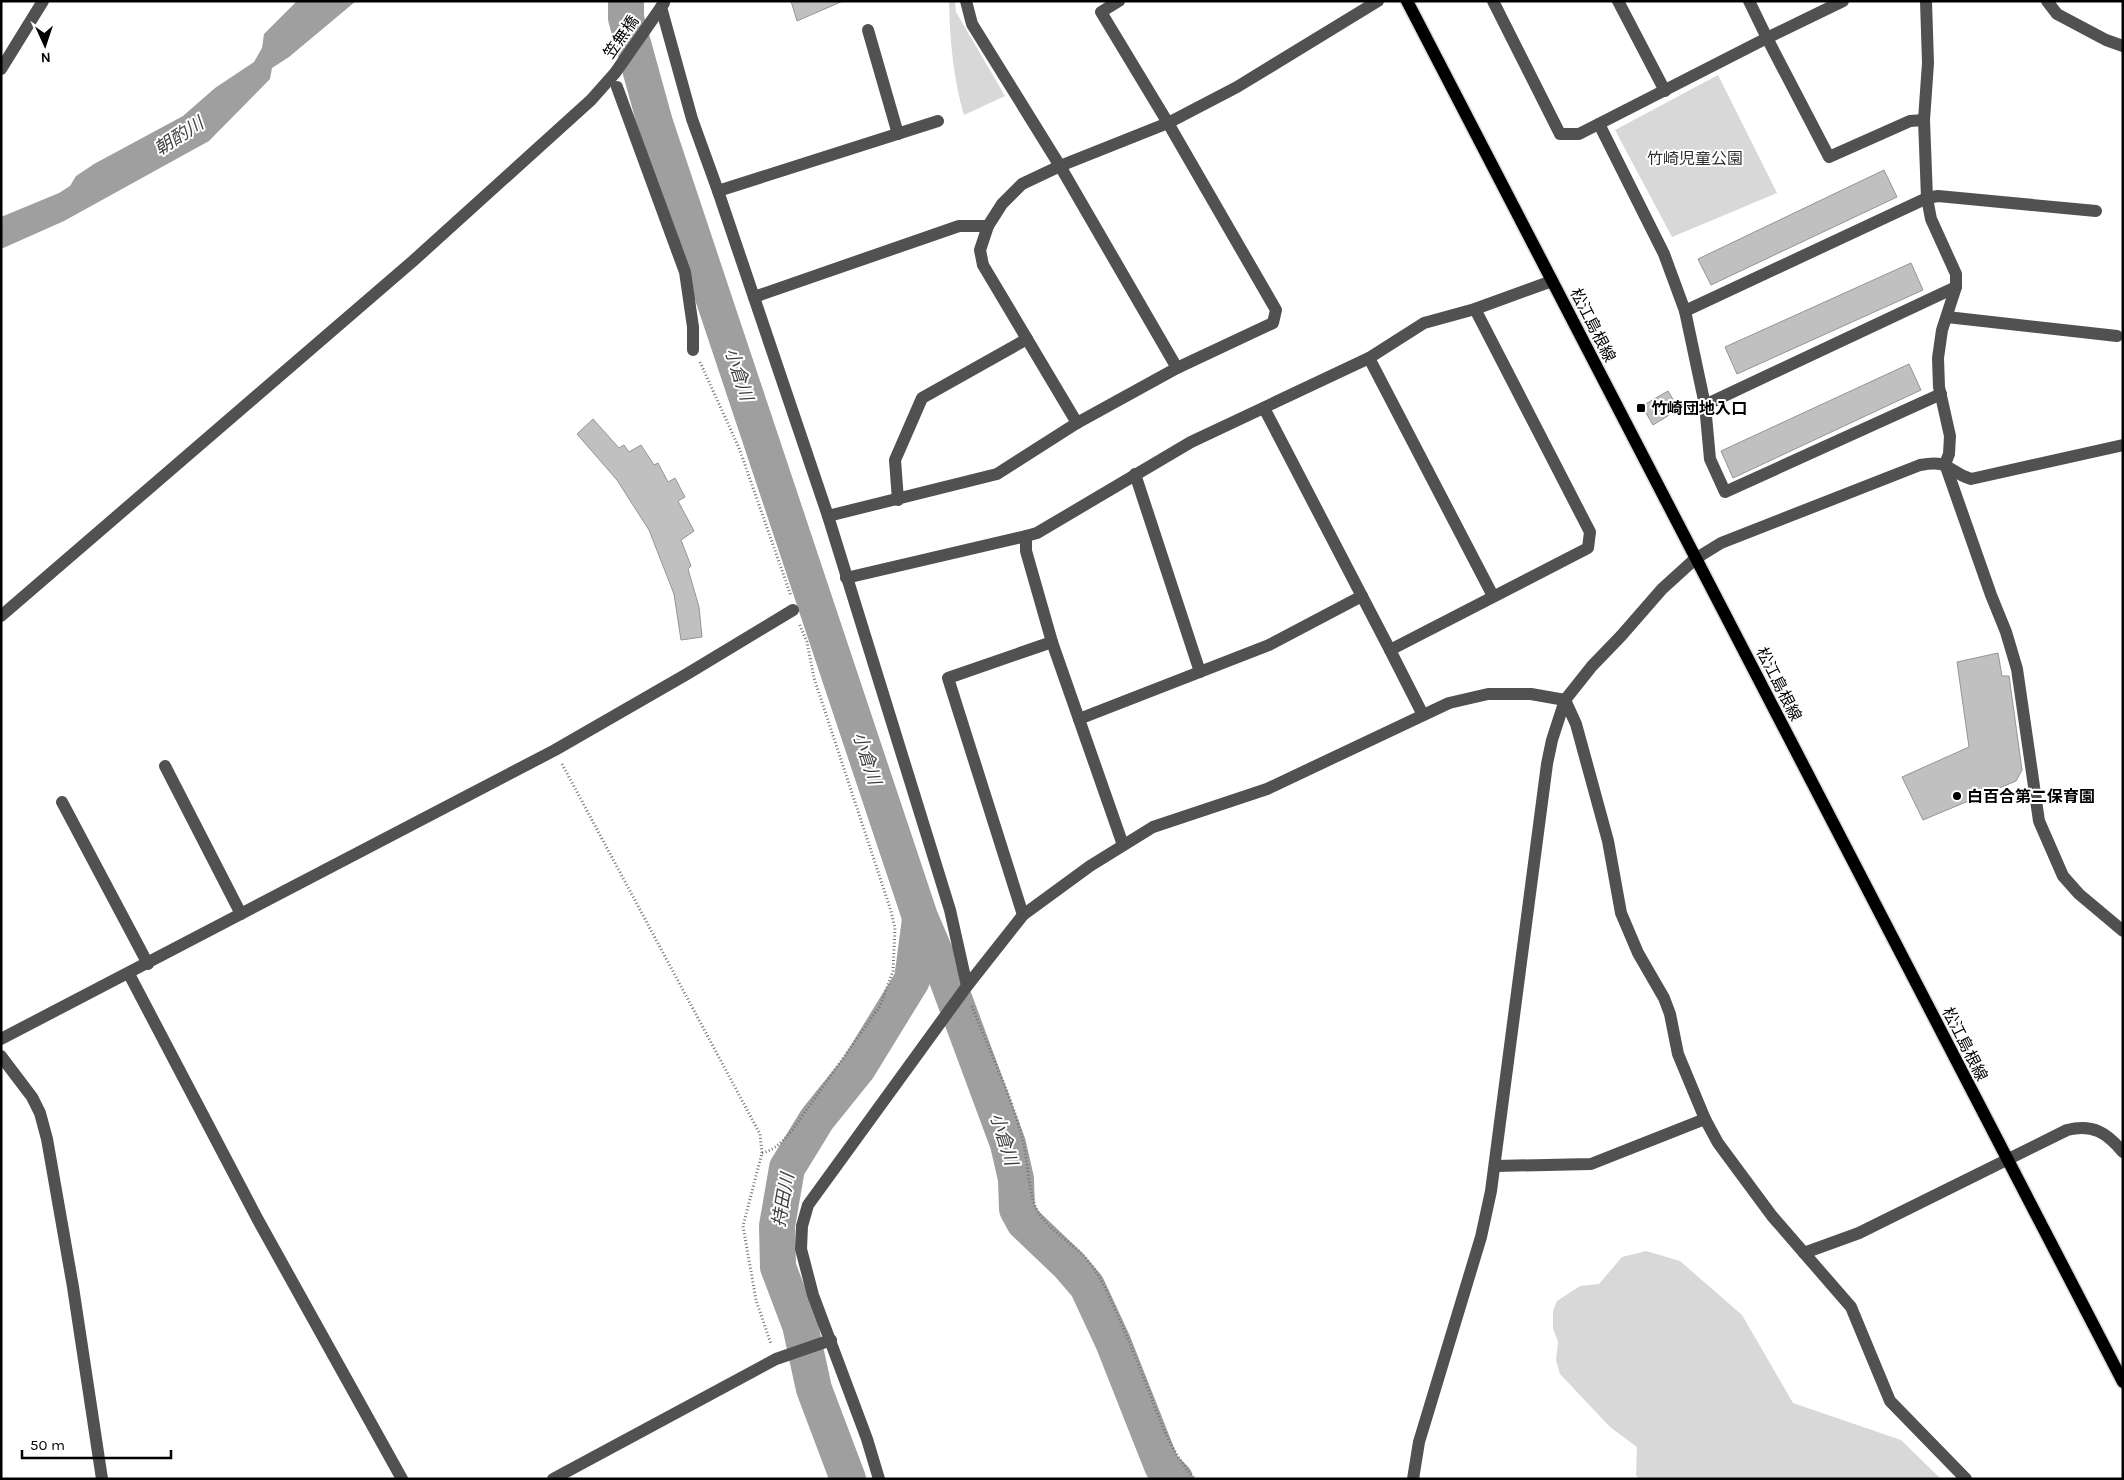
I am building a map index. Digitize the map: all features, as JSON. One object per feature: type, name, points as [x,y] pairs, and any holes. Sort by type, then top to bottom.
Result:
[{"type":"main road","name":"松江島根線","points":[[1406,1],[2006,1160],[2123,1382]]},
{"type":"street","points":[[1,69],[43,1]]},
{"type":"street","points":[[966,1],[972,24],[1060,166],[1177,368]]},
{"type":"street","points":[[828,516],[997,474],[1077,423],[1177,368],[1273,323],[1276,310],[1168,123],[1101,12],[1119,1]]},
{"type":"street","points":[[1077,423],[983,265],[980,250],[988,226],[1002,204],[1022,184],[1060,166],[1168,123],[1237,87],[1378,1]]},
{"type":"street","points":[[1493,1],[1560,134],[1579,134],[1844,1]]},
{"type":"street","points":[[1618,1],[1665,91]]},
{"type":"street","points":[[1749,1],[1829,157],[1910,121],[1924,120]]},
{"type":"street","points":[[1926,1],[1928,62],[1924,120],[1927,198],[1931,219],[1956,274],[1956,287],[1939,344],[1937,374],[1950,436],[1949,454],[1945,464],[2006,632],[2017,669],[2039,820],[2063,876],[2079,894],[2123,931]]},
{"type":"street","points":[[2047,1],[2057,14],[2106,40],[2123,46]]},
{"type":"street","points":[[663,4],[692,119],[828,516],[950,910],[965,989]]},
{"type":"street","name":"笠無橋","points":[[1,616],[413,261],[591,100],[615,73],[663,4]]},
{"type":"street","points":[[868,30],[898,134]]},
{"type":"street","points":[[618,87],[685,272],[693,327],[693,350]]},
{"type":"street","points":[[718,191],[938,121]]},
{"type":"street","points":[[1599,124],[1664,254],[1685,311],[1705,405],[1710,459],[1725,492],[1941,394]]},
{"type":"street","points":[[1685,311],[1927,198],[1938,196],[2096,211]]},
{"type":"street","points":[[754,298],[960,226],[988,226]]},
{"type":"street","points":[[846,578],[1037,533],[1191,442],[1369,358],[1424,323],[1474,309],[1552,281]]},
{"type":"street","points":[[1705,405],[1956,287]]},
{"type":"street","points":[[1390,650],[1588,548],[1590,532],[1474,309]]},
{"type":"street","points":[[1947,317],[2117,336]]},
{"type":"street","points":[[898,500],[896,460],[922,398],[1027,339]]},
{"type":"street","points":[[1369,358],[1493,596]]},
{"type":"street","points":[[1264,408],[1423,715]]},
{"type":"street","points":[[1413,1479],[1419,1442],[1481,1238],[1496,1166],[1529,894],[1548,764],[1552,740],[1565,700],[1592,666],[1621,636],[1662,588],[1695,559],[1721,543],[1920,465],[1937,462],[1945,464],[1956,473],[1970,479],[2123,445]]},
{"type":"street","points":[[1135,474],[1200,672]]},
{"type":"street","points":[[1026,536],[1026,551],[1052,642],[1123,845]]},
{"type":"street","points":[[1079,719],[1269,645],[1362,596]]},
{"type":"street","points":[[1,1039],[555,750],[793,610]]},
{"type":"street","points":[[1023,915],[948,678],[1052,642]]},
{"type":"street","points":[[880,1479],[828,1341],[813,1295],[801,1248],[802,1226],[808,1205],[965,989],[1023,915],[1090,866],[1153,828],[1267,789],[1449,703],[1488,694],[1531,694],[1565,700]]},
{"type":"street","points":[[1565,700],[1576,724],[1608,841],[1621,913],[1638,953],[1664,998],[1670,1014],[1678,1054],[1705,1119],[1718,1143],[1740,1174],[1851,1307],[1890,1401],[1966,1479]]},
{"type":"street","points":[[165,766],[245,912]]},
{"type":"street","points":[[62,802],[148,964]]},
{"type":"street","points":[[128,974],[258,1220],[402,1479]]},
{"type":"street","points":[[1,1056],[32,1098],[40,1113],[47,1139],[73,1287],[102,1479]]},
{"type":"street","points":[[1496,1166],[1591,1164],[1705,1119]]},
{"type":"street","points":[[1804,1253],[1859,1233],[2056,1135],[2078,1128],[2089,1127],[2099,1131],[2113,1141],[2123,1152]]},
{"type":"street","points":[[553,1479],[779,1358],[828,1341]]},
{"type":"path","points":[[693,350],[739,448],[791,596],[793,610],[807,642],[814,678],[892,911],[895,928],[893,972],[880,1006],[793,1129],[780,1145],[762,1153]]},
{"type":"path","points":[[555,750],[760,1134],[762,1153],[743,1226],[756,1300],[779,1358]]},
{"type":"path","points":[[965,989],[1015,1112],[1023,1139],[1036,1209],[1084,1257],[1096,1272],[1109,1297],[1144,1378],[1170,1446],[1179,1461],[1195,1479]]},
{"type":"green space","points":[[949,1],[955,1],[956,12],[1005,96],[964,115],[953,59]]},
{"type":"green space","name":"竹崎児童公園","points":[[1718,75],[1777,193],[1672,237],[1615,130]]},
{"type":"green space","points":[[1646,1251],[1680,1261],[1742,1315],[1793,1403],[1901,1440],[1941,1479],[1639,1479],[1636,1475],[1637,1447],[1610,1427],[1560,1374],[1556,1360],[1558,1342],[1553,1328],[1553,1311],[1557,1301],[1580,1286],[1599,1284],[1622,1257]]},
{"type":"water","name":"朝酌川","points":[[297,1],[356,1],[289,57],[272,68],[270,79],[209,141],[64,221],[1,249],[1,217],[59,193],[70,186],[76,176],[94,164],[183,116],[215,88],[254,62],[262,48],[264,34]]},
{"type":"building","points":[[791,1],[843,1],[797,21]]},
{"type":"building","points":[[1884,170],[1897,197],[1711,285],[1698,259]]},
{"type":"building","points":[[1911,263],[1923,290],[1737,374],[1725,347]]},
{"type":"building","points":[[1909,364],[1921,390],[1733,478],[1721,451]]},
{"type":"building","points":[[1668,391],[1679,409],[1653,425],[1642,406]]},
{"type":"building","points":[[593,419],[619,448],[624,445],[629,452],[641,445],[654,465],[658,463],[668,482],[675,478],[685,497],[678,501],[694,531],[681,540],[691,566],[688,569],[699,607],[702,637],[681,640],[674,594],[649,530],[617,480],[577,434]]},
{"type":"building","points":[[1998,653],[2002,676],[2009,676],[2022,770],[2016,781],[1923,820],[1902,777],[1969,747],[1957,662]]},
{"type":"waterway","name":"小倉川","points":[[626,1],[626,18],[655,123],[920,917],[948,982],[1008,1144],[1016,1179],[1017,1209],[1024,1222],[1069,1265],[1087,1286],[1113,1342],[1162,1466],[1175,1479]]},
{"type":"waterway","name":"持田川","points":[[848,1479],[814,1389],[800,1325],[778,1267],[777,1226],[787,1168],[817,1119],[858,1068],[912,980],[920,919]]},
{"type":"place","name":"竹崎団地入口","points":[[1641,408]]},
{"type":"place","name":"白百合第二保育園","points":[[1957,796]]}]
